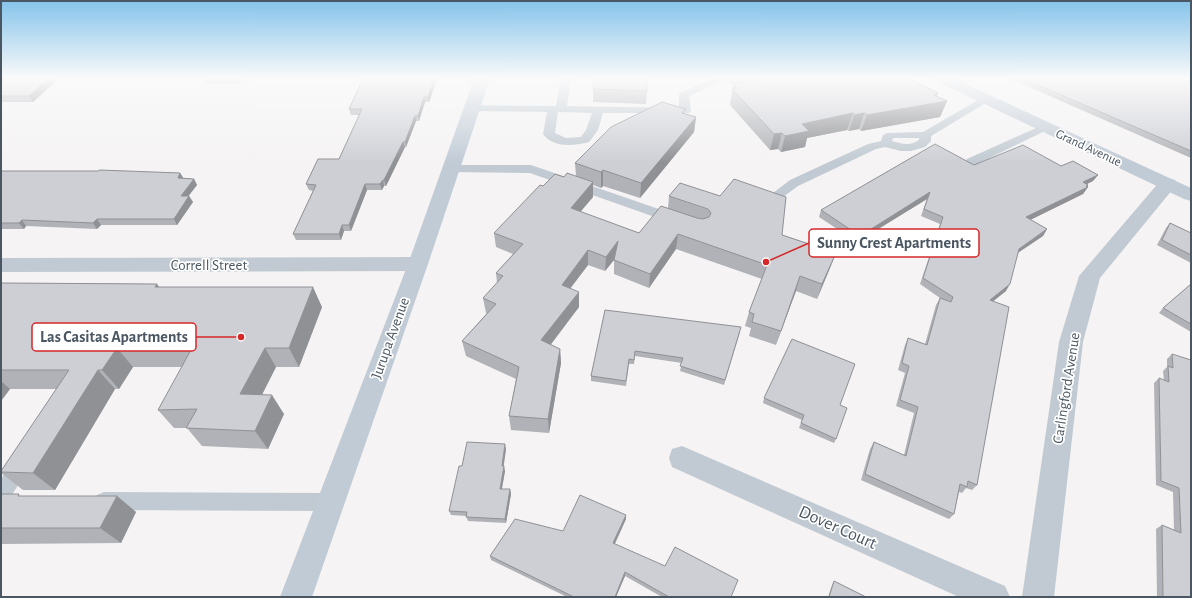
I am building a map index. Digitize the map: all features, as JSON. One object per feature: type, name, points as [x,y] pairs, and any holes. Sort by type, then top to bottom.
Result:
[{"type":"main road","name":"Grand Avenue","points":[[1002,107],[1191,195]]},
{"type":"main road","name":"Jurupa Avenue","points":[[296,597],[418,264],[472,108]]},
{"type":"street","name":"Carlingford Avenue","points":[[1038,597],[1071,342],[1090,276],[1168,184]]},
{"type":"street","name":"Correll Street","points":[[1,265],[418,264]]},
{"type":"street","name":"Dover Court","points":[[682,458],[994,597]]},
{"type":"lane","points":[[472,108],[685,111],[685,107]]},
{"type":"lane","points":[[770,200],[794,183],[872,146],[886,143],[887,137],[891,135],[925,134],[971,107]]},
{"type":"lane","points":[[557,109],[549,134],[555,140],[573,143],[585,140],[592,130],[598,110]]},
{"type":"lane","points":[[970,162],[1044,127]]},
{"type":"lane","points":[[451,169],[531,169],[685,223]]},
{"type":"lane","points":[[6,499],[31,450]]},
{"type":"lane","points":[[88,501],[331,502]]},
{"type":"building","points":[[350,107],[421,107],[418,116],[415,116],[405,142],[403,142],[384,180],[380,184],[365,184],[349,225],[342,225],[339,234],[293,234],[316,185],[306,184],[318,159],[339,159],[362,109],[349,109]]},
{"type":"building","points":[[652,107],[679,107],[686,109],[682,113],[696,117],[641,183],[603,170],[601,172],[575,163],[611,127]]},
{"type":"building","points":[[749,107],[913,107],[867,115],[864,113],[854,115],[853,113],[802,124],[809,131],[785,136],[782,133],[774,134]]},
{"type":"building","points":[[1089,107],[1191,107],[1191,151]]},
{"type":"building","points":[[935,144],[974,165],[1023,145],[1061,166],[1073,161],[1098,175],[1083,182],[1088,185],[1086,186],[1088,187],[1026,217],[1047,229],[1019,249],[1010,284],[990,300],[1009,307],[977,485],[968,481],[967,487],[960,484],[954,514],[865,474],[874,442],[906,456],[918,407],[900,400],[909,366],[902,363],[908,338],[927,345],[940,298],[951,302],[953,297],[923,278],[943,217],[924,209],[930,192],[860,236],[821,210]]},
{"type":"building","points":[[100,170],[180,173],[178,178],[194,179],[181,196],[189,196],[174,219],[97,219],[93,223],[22,220],[19,223],[1,223],[1,171]]},
{"type":"building","points":[[567,173],[593,182],[571,208],[639,233],[661,206],[697,218],[703,219],[709,217],[711,213],[708,209],[669,196],[680,183],[720,196],[734,179],[786,197],[782,235],[836,253],[822,284],[800,276],[781,331],[752,322],[754,314],[749,312],[767,265],[678,234],[650,274],[614,260],[618,241],[606,257],[588,250],[562,285],[579,292],[541,340],[560,349],[548,419],[509,416],[519,367],[462,341],[496,304],[483,298],[503,276],[496,273],[523,244],[494,233],[540,185],[543,186],[555,174],[564,177]]},
{"type":"building","points":[[1170,223],[1191,233],[1191,255],[1162,240]]},
{"type":"building","points":[[1,283],[157,284],[155,287],[313,287],[289,348],[265,348],[240,394],[272,395],[255,431],[186,428],[197,409],[158,410],[192,348],[117,348],[102,370],[98,370],[33,473],[1,471],[69,370],[1,370]]},
{"type":"building","points":[[1191,284],[1191,324],[1163,308]]},
{"type":"building","points":[[605,310],[741,327],[725,380],[680,366],[683,358],[635,351],[634,360],[629,359],[626,381],[591,376]]},
{"type":"building","points":[[792,339],[855,364],[840,405],[847,408],[836,439],[801,423],[804,415],[764,398]]},
{"type":"building","points":[[1172,354],[1191,360],[1191,597],[1163,597],[1162,525],[1181,533],[1179,488],[1161,481],[1159,378],[1169,382],[1168,366],[1173,368]]},
{"type":"building","points":[[467,442],[505,444],[502,466],[504,466],[500,489],[510,489],[505,519],[466,517],[467,512],[449,511],[459,466],[462,466]]},
{"type":"building","points":[[1,494],[19,494],[18,496],[117,496],[100,528],[1,528]]},
{"type":"building","points":[[580,495],[626,515],[613,543],[665,566],[675,547],[738,580],[731,597],[669,597],[625,572],[615,597],[574,597],[490,556],[515,519],[563,531]]},
{"type":"building","points":[[834,581],[866,597],[829,597]]},
{"type":"place","name":"Sunny Crest Apartments","points":[[766,262]]},
{"type":"place","name":"Las Casitas Apartments","points":[[241,337]]}]
